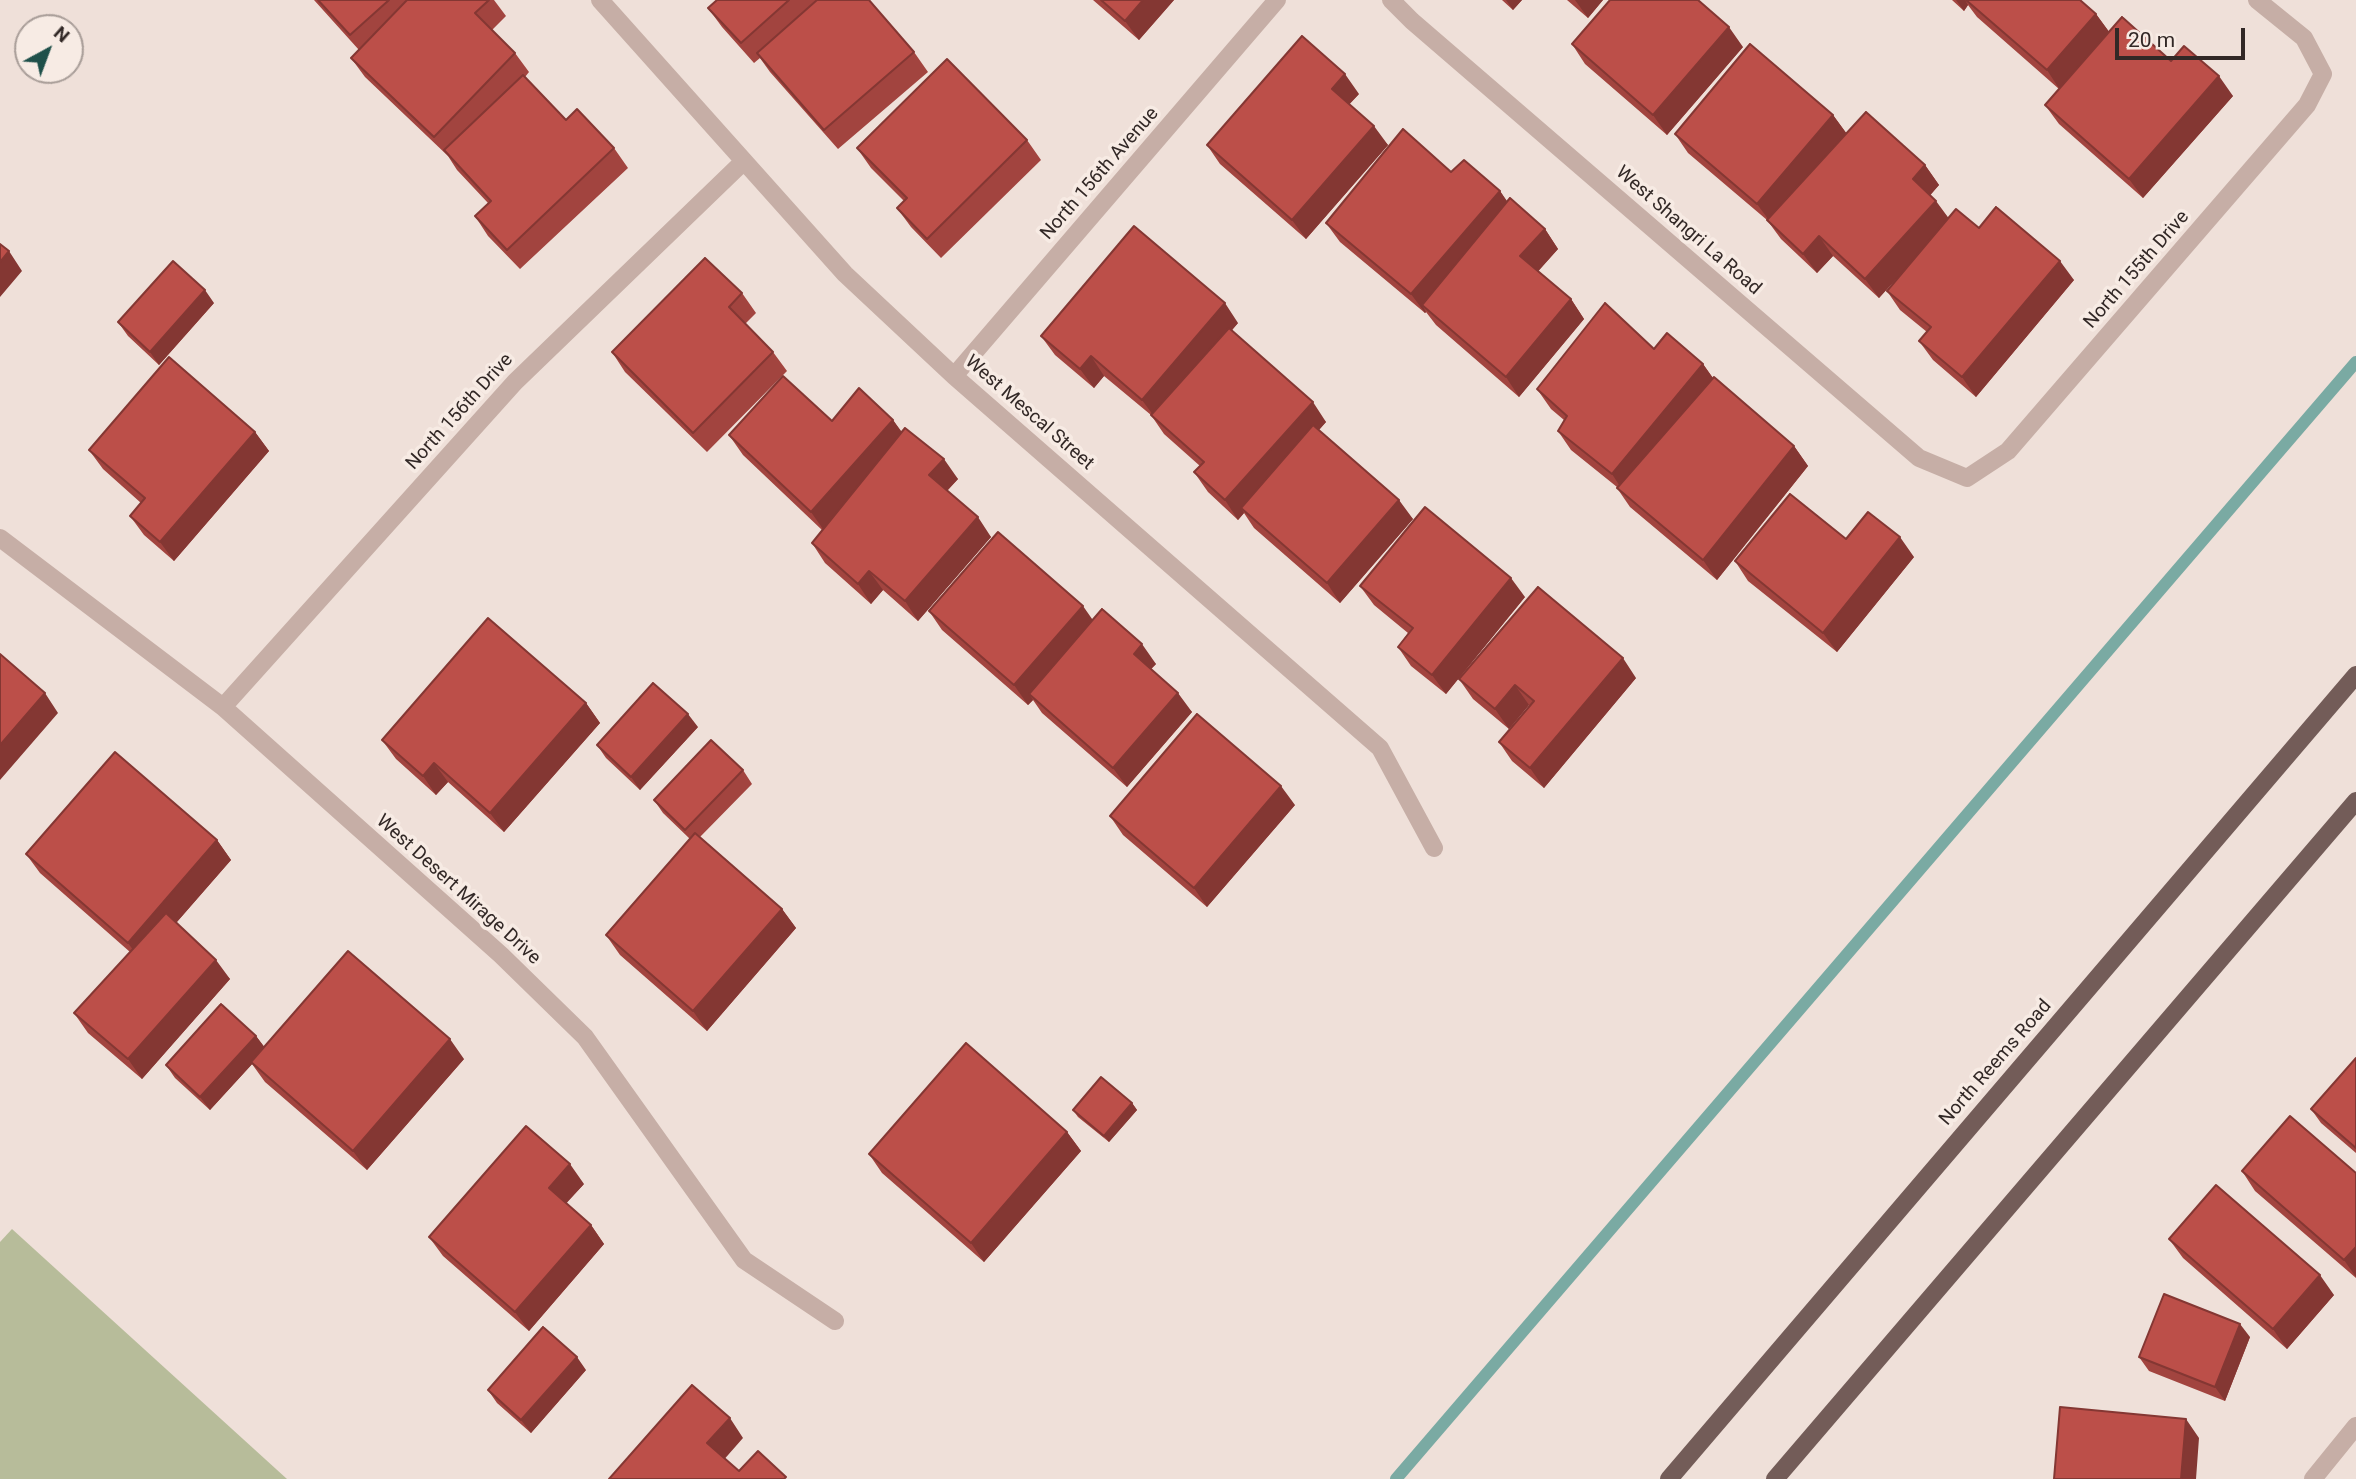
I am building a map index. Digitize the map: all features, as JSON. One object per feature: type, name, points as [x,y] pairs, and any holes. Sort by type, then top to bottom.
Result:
[{"type":"main road","name":"North Reems Road","points":[[1669,1479],[2356,675]]},
{"type":"main road","points":[[1775,1479],[2356,801]]},
{"type":"street","name":"West Mescal Street","points":[[600,0],[845,274],[954,376],[1380,748],[1434,848]]},
{"type":"street","name":"North 156th Avenue","points":[[954,376],[1277,0]]},
{"type":"street","name":"West Shangri La Road","points":[[1391,0],[1412,21],[1919,458],[1967,478]]},
{"type":"street","name":"North 155th Drive","points":[[1967,478],[2008,452],[2307,105],[2323,74],[2304,38],[2258,0]]},
{"type":"street","name":"North 156th Drive","points":[[223,707],[515,382],[744,161]]},
{"type":"street","name":"West Desert Mirage Drive","points":[[0,538],[223,707],[501,955],[585,1037],[744,1260],[835,1321]]},
{"type":"street","points":[[2313,1479],[2356,1426]]},
{"type":"green space","points":[[12,1229],[287,1479],[0,1479],[0,1242]]},
{"type":"building","points":[[318,0],[389,0],[350,35]]},
{"type":"building","points":[[407,0],[489,0],[475,13],[515,53],[434,137],[351,58]]},
{"type":"building","points":[[717,0],[789,0],[741,43],[708,8]]},
{"type":"building","points":[[817,0],[869,0],[914,52],[824,130],[757,53]]},
{"type":"building","points":[[1101,0],[1143,0],[1125,21]]},
{"type":"building","points":[[1610,0],[1698,0],[1729,27],[1653,115],[1572,44]]},
{"type":"building","points":[[1966,0],[2080,0],[2096,14],[2047,70]]},
{"type":"building","points":[[2122,17],[2171,61],[2184,46],[2219,76],[2129,179],[2045,105]]},
{"type":"building","points":[[1302,36],[1345,74],[1332,89],[1374,126],[1292,220],[1207,145]]},
{"type":"building","points":[[1750,44],[1833,115],[1757,204],[1675,134]]},
{"type":"building","points":[[947,59],[1027,140],[927,239],[897,208],[907,198],[857,148]]},
{"type":"building","points":[[523,75],[566,120],[577,109],[614,148],[507,250],[475,216],[491,201],[444,150]]},
{"type":"building","points":[[1866,112],[1925,165],[1913,179],[1936,201],[1865,279],[1819,236],[1803,254],[1767,220]]},
{"type":"building","points":[[1403,129],[1451,172],[1464,160],[1500,191],[1411,294],[1326,223]]},
{"type":"building","points":[[1510,198],[1545,229],[1520,256],[1571,299],[1506,377],[1422,305]]},
{"type":"building","points":[[1996,207],[2060,261],[1962,377],[1919,341],[1931,327],[1887,291],[1956,209],[1979,228]]},
{"type":"building","points":[[1134,226],[1225,303],[1142,400],[1091,356],[1080,369],[1041,336]]},
{"type":"building","points":[[0,244],[9,251],[0,262]]},
{"type":"building","points":[[705,258],[742,293],[729,307],[773,352],[693,433],[612,352]]},
{"type":"building","points":[[173,261],[205,290],[150,352],[118,322]]},
{"type":"building","points":[[1605,303],[1654,349],[1667,333],[1703,364],[1612,474],[1558,431],[1567,416],[1537,389]]},
{"type":"building","points":[[1229,328],[1313,402],[1225,500],[1194,472],[1204,462],[1151,415]]},
{"type":"building","points":[[169,357],[255,432],[160,542],[130,516],[145,498],[89,450]]},
{"type":"building","points":[[783,376],[832,421],[859,388],[893,420],[811,512],[729,435]]},
{"type":"building","points":[[1714,377],[1794,446],[1703,560],[1617,488]]},
{"type":"building","points":[[1313,425],[1399,500],[1327,583],[1241,508]]},
{"type":"building","points":[[905,428],[944,459],[929,475],[978,517],[905,601],[869,571],[858,584],[812,543]]},
{"type":"building","points":[[1790,494],[1846,539],[1868,512],[1900,537],[1823,633],[1735,561]]},
{"type":"building","points":[[1425,507],[1511,578],[1432,675],[1398,647],[1413,628],[1360,586]]},
{"type":"building","points":[[998,532],[1083,606],[1014,685],[929,611]]},
{"type":"building","points":[[1538,587],[1623,658],[1530,768],[1499,742],[1534,701],[1515,685],[1495,709],[1459,679]]},
{"type":"building","points":[[1102,609],[1142,644],[1134,654],[1178,693],[1113,768],[1029,694]]},
{"type":"building","points":[[488,618],[586,703],[490,813],[434,763],[423,776],[382,740]]},
{"type":"building","points":[[0,654],[45,693],[0,745]]},
{"type":"building","points":[[653,683],[688,714],[631,777],[597,745]]},
{"type":"building","points":[[1197,714],[1281,786],[1194,888],[1110,816]]},
{"type":"building","points":[[711,740],[743,770],[685,830],[654,800]]},
{"type":"building","points":[[115,752],[217,840],[128,943],[26,854]]},
{"type":"building","points":[[695,833],[782,909],[693,1011],[606,935]]},
{"type":"building","points":[[166,913],[216,960],[128,1059],[74,1013]]},
{"type":"building","points":[[348,951],[450,1039],[353,1151],[251,1062]]},
{"type":"building","points":[[221,1004],[256,1036],[200,1097],[166,1065]]},
{"type":"building","points":[[966,1043],[1067,1132],[971,1243],[869,1154]]},
{"type":"building","points":[[2356,1058],[2356,1148],[2311,1109]]},
{"type":"building","points":[[1101,1077],[1132,1103],[1104,1136],[1073,1110]]},
{"type":"building","points":[[2290,1116],[2356,1173],[2356,1247],[2344,1260],[2242,1171]]},
{"type":"building","points":[[526,1126],[570,1164],[549,1188],[591,1225],[515,1312],[429,1237]]},
{"type":"building","points":[[2216,1185],[2320,1275],[2273,1329],[2169,1239]]},
{"type":"building","points":[[2164,1294],[2240,1324],[2215,1387],[2139,1357]]},
{"type":"building","points":[[543,1327],[577,1357],[521,1420],[488,1390]]},
{"type":"building","points":[[692,1385],[730,1418],[707,1443],[739,1471],[758,1451],[786,1477],[784,1479],[609,1479]]},
{"type":"building","points":[[2060,1407],[2186,1419],[2181,1479],[2054,1479]]},
{"type":"waterway","points":[[1396,1479],[2356,362]]}]
